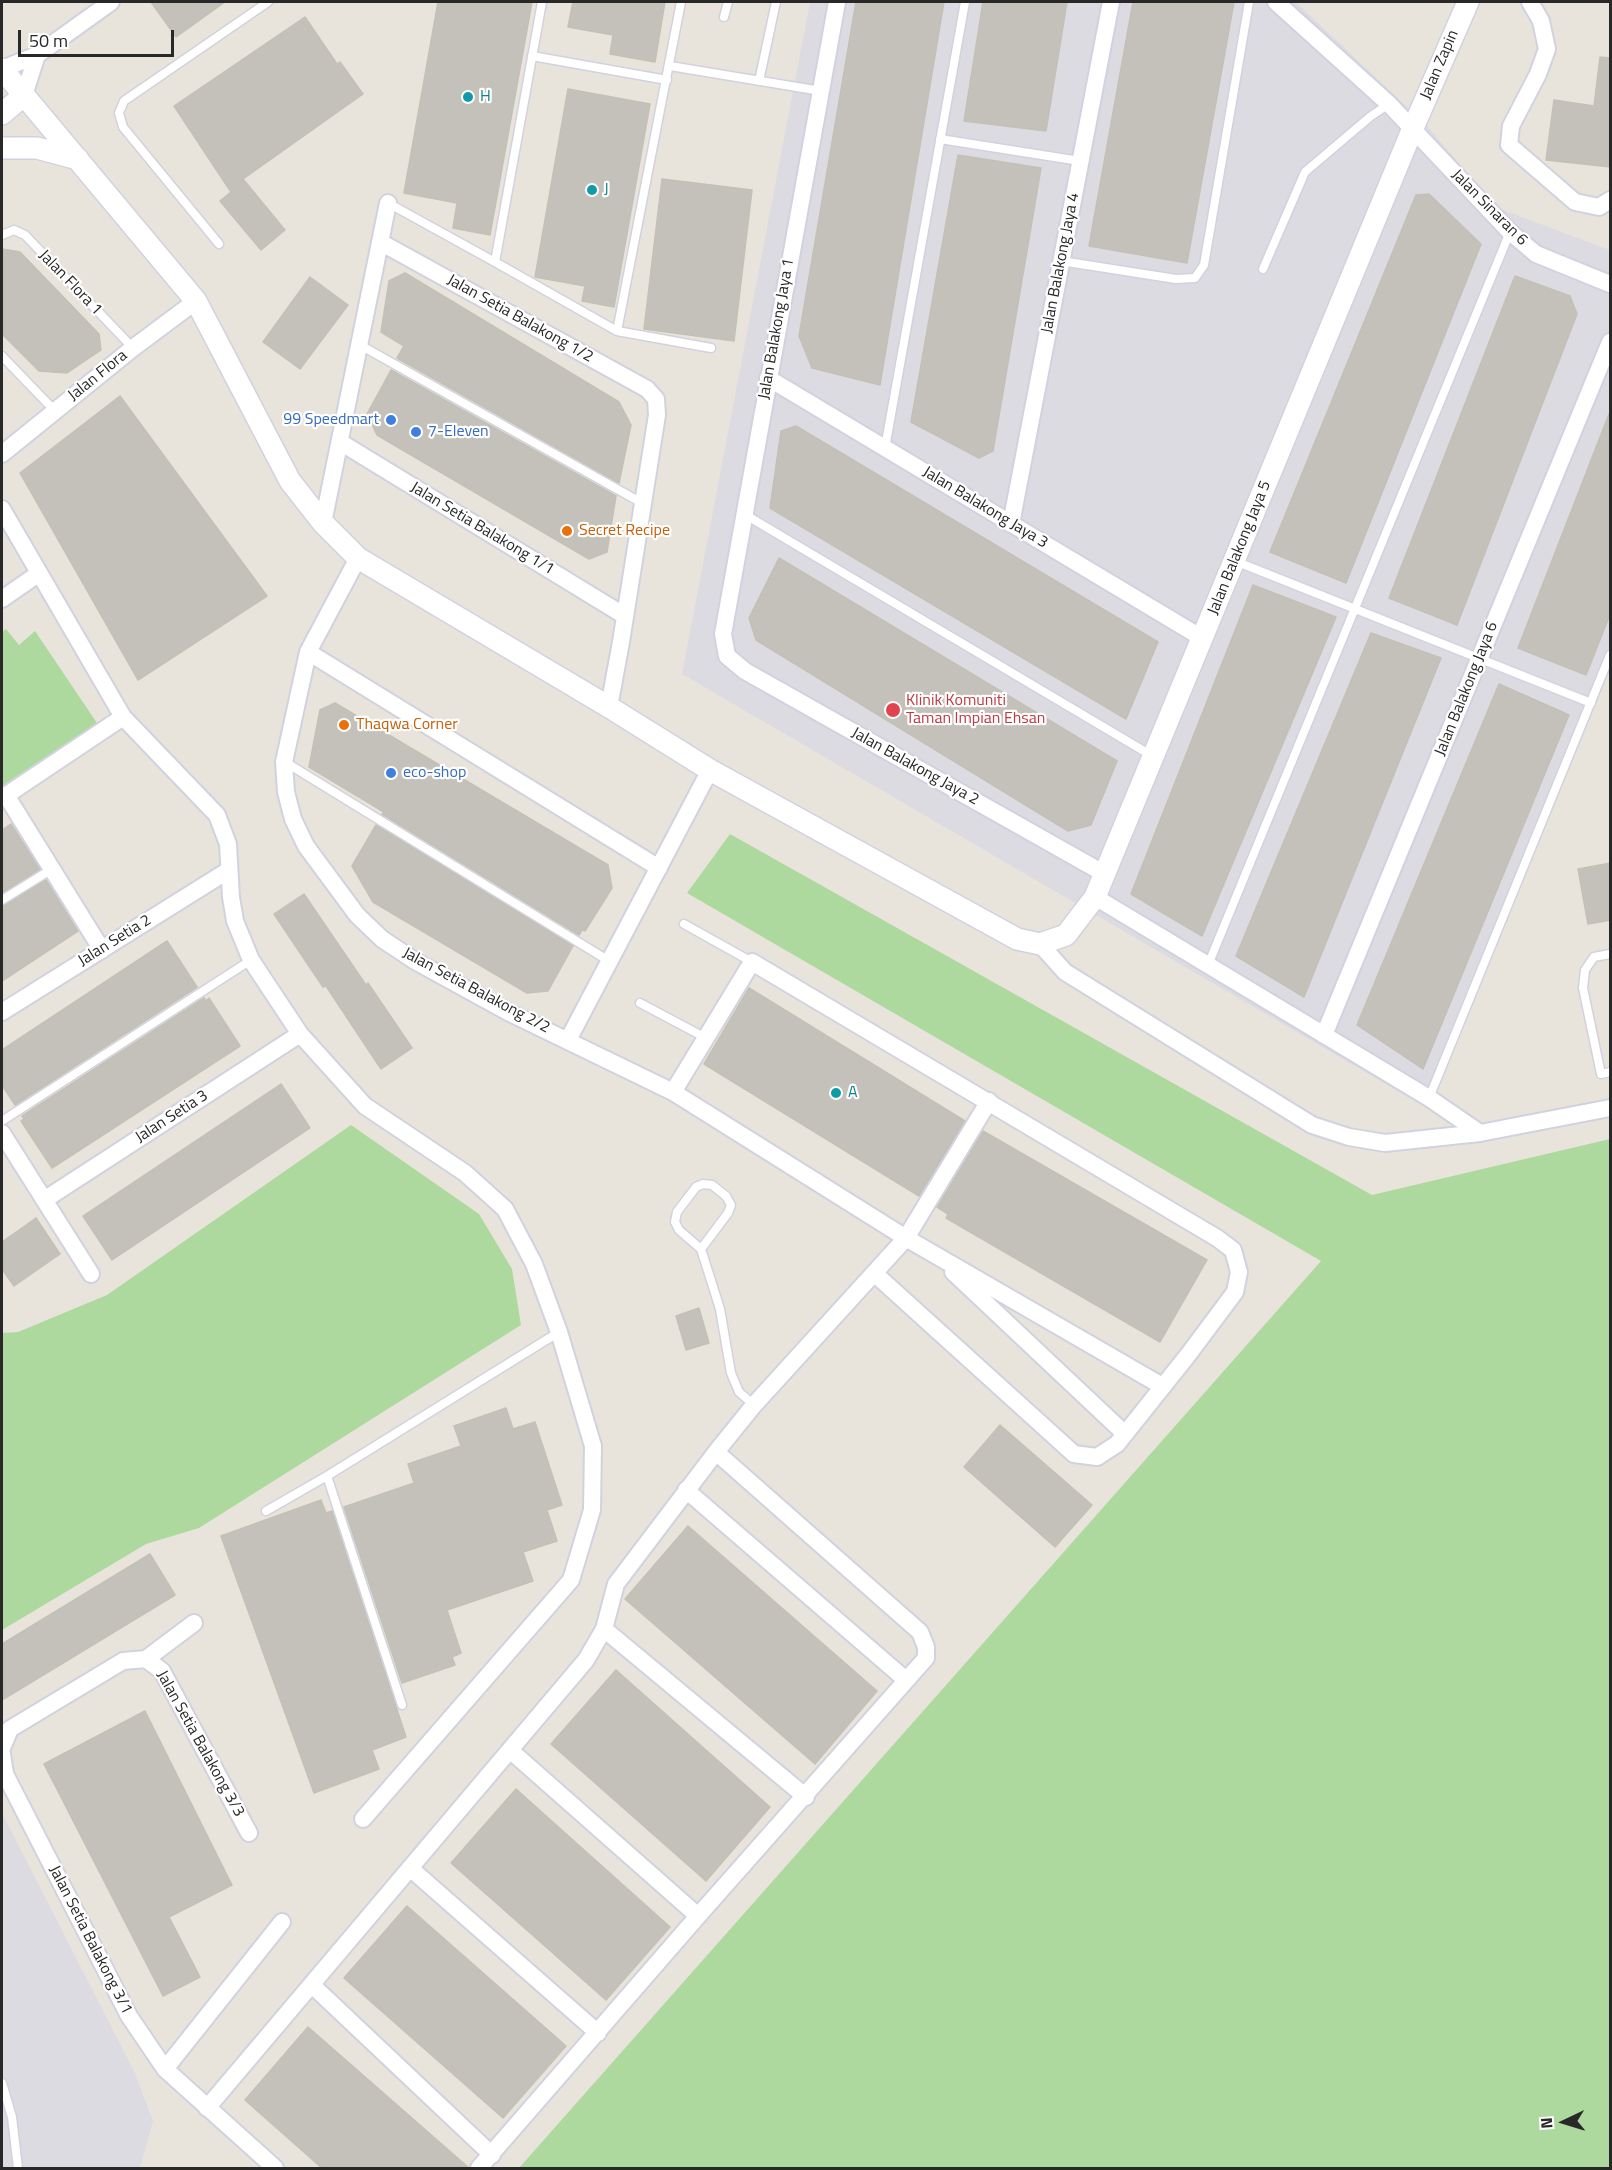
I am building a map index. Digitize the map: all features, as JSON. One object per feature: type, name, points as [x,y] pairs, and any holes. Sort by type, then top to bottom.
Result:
[{"type":"street","points":[[111,2],[37,55],[2,69],[196,301],[290,481],[324,523],[358,558],[609,707],[710,770],[1017,939],[1040,944],[1065,972],[1312,1125],[1349,1137],[1385,1143],[1480,1133],[1611,1108]]},
{"type":"street","name":"Jalan Balakong Jaya 1","points":[[728,656],[723,634],[743,514],[837,2]]},
{"type":"street","name":"Jalan Balakong Jaya 4","points":[[1011,524],[1111,2]]},
{"type":"street","name":"Jalan Sinaran 6","points":[[1276,2],[1389,104],[1510,232],[1536,254],[1611,284]]},
{"type":"street","name":"Jalan Zapin","points":[[1413,128],[1468,2]]},
{"type":"street","points":[[1530,2],[1541,21],[1547,49],[1538,74],[1511,126],[1509,145],[1575,202],[1599,207],[1611,200]]},
{"type":"street","points":[[2,114],[24,95],[37,55]]},
{"type":"street","name":"Jalan Balakong Jaya 5","points":[[1040,944],[1066,935],[1095,897],[1413,128]]},
{"type":"street","points":[[2,148],[38,148],[78,159]]},
{"type":"street","points":[[324,523],[388,203]]},
{"type":"street","name":"Jalan Setia Balakong 1/2","points":[[380,242],[647,389],[656,399],[657,415],[642,503]]},
{"type":"street","name":"Jalan Flora","points":[[2,454],[133,348],[196,301]]},
{"type":"street","name":"Jalan Balakong Jaya 6","points":[[1324,1035],[1611,342]]},
{"type":"street","name":"Jalan Balakong Jaya 3","points":[[768,378],[1202,639]]},
{"type":"street","name":"Jalan Setia Balakong 1/1","points":[[340,442],[625,616]]},
{"type":"street","points":[[609,707],[642,503]]},
{"type":"street","points":[[2,510],[123,717],[217,814],[228,844],[235,921],[251,960],[300,1034],[365,1106],[465,1173],[505,1209],[534,1264],[559,1332],[593,1446],[592,1510],[571,1580],[363,1819]]},
{"type":"street","name":"Jalan Setia Balakong 2/2","points":[[358,558],[308,652],[284,762],[286,792],[293,819],[306,846],[357,915],[381,939],[415,961],[508,1012],[674,1092],[932,1253]]},
{"type":"street","points":[[2,599],[38,573]]},
{"type":"street","points":[[308,652],[659,868]]},
{"type":"street","name":"Jalan Balakong Jaya 2","points":[[728,656],[745,671],[1105,874]]},
{"type":"street","points":[[102,950],[4,797],[123,717]]},
{"type":"street","points":[[568,1040],[710,770]]},
{"type":"street","name":"Jalan Setia 2","points":[[2,1012],[229,870]]},
{"type":"street","points":[[1095,897],[1429,1098],[1480,1133]]},
{"type":"street","points":[[674,1092],[752,962],[1217,1238],[1233,1250],[1239,1272],[1235,1292],[1117,1444],[1097,1457],[1074,1454],[874,1273]]},
{"type":"street","name":"Jalan Setia 3","points":[[44,1200],[300,1034]]},
{"type":"street","points":[[207,2108],[586,1660],[604,1629],[616,1584],[686,1490],[754,1405],[906,1238],[989,1101]]},
{"type":"street","points":[[2,1133],[91,1274]]},
{"type":"street","points":[[932,1253],[1162,1386]]},
{"type":"street","points":[[932,1253],[1125,1434]]},
{"type":"street","points":[[479,2169],[698,1916],[806,1797],[926,1659],[926,1647],[920,1632],[716,1452]]},
{"type":"street","points":[[686,1490],[906,1680]]},
{"type":"street","points":[[2,1748],[10,1730],[123,1661],[146,1659],[194,1623]]},
{"type":"street","points":[[604,1629],[806,1797]]},
{"type":"street","name":"Jalan Setia Balakong 3/3","points":[[146,1659],[162,1671],[249,1833]]},
{"type":"street","points":[[511,1751],[698,1916]]},
{"type":"street","name":"Jalan Setia Balakong 3/1","points":[[2,1754],[5,1774],[129,2016],[165,2069],[275,2169]]},
{"type":"street","points":[[410,1868],[598,2033]]},
{"type":"street","points":[[165,2069],[282,1922]]},
{"type":"street","points":[[312,1986],[492,2155]]},
{"type":"lane","points":[[219,244],[123,127],[119,114],[124,101],[268,2]]},
{"type":"lane","points":[[495,262],[542,2]]},
{"type":"lane","points":[[618,332],[668,80],[681,2]]},
{"type":"lane","points":[[724,17],[728,2]]},
{"type":"lane","points":[[759,81],[776,2]]},
{"type":"lane","points":[[885,448],[965,2]]},
{"type":"lane","points":[[1061,261],[1176,279],[1195,278],[1204,265],[1249,2]]},
{"type":"lane","points":[[532,56],[668,80]]},
{"type":"lane","points":[[670,66],[821,91]]},
{"type":"lane","points":[[1263,269],[1305,172],[1371,116],[1389,104]]},
{"type":"lane","points":[[940,139],[1080,161]]},
{"type":"lane","points":[[388,203],[618,332],[711,348]]},
{"type":"lane","name":"Jalan Flora 1","points":[[2,235],[14,230],[25,235],[133,348]]},
{"type":"lane","points":[[1208,965],[1510,232]]},
{"type":"lane","points":[[360,345],[642,503]]},
{"type":"lane","points":[[2,356],[55,411]]},
{"type":"lane","points":[[743,514],[1154,757]]},
{"type":"lane","points":[[1234,561],[1591,702]]},
{"type":"lane","points":[[1429,1098],[1611,655]]},
{"type":"lane","points":[[284,762],[609,961]]},
{"type":"lane","points":[[2,900],[52,869]]},
{"type":"lane","points":[[684,924],[752,962]]},
{"type":"lane","points":[[1611,954],[1594,957],[1585,970],[1583,988],[1601,1074],[1611,1072]]},
{"type":"lane","points":[[2,1121],[251,960]]},
{"type":"lane","points":[[640,1003],[705,1038]]},
{"type":"lane","points":[[701,1249],[728,1213],[731,1204],[726,1196],[712,1185],[703,1184],[696,1187],[677,1212],[675,1222],[679,1230],[701,1249],[720,1309],[731,1373],[739,1392],[754,1405]]},
{"type":"lane","points":[[266,1511],[327,1476],[559,1332]]},
{"type":"lane","points":[[327,1476],[402,1706]]},
{"type":"lane","points":[[2,2083],[12,2117],[18,2169]]},
{"type":"shaded area","points":[[810,2],[1296,2],[1425,124],[1498,208],[1610,250],[1610,670],[1427,1108],[682,674]]},
{"type":"shaded area","points":[[2,1813],[135,2073],[153,2121],[140,2168],[2,2168]]},
{"type":"green space","points":[[6,629],[19,645],[35,631],[97,723],[2,786],[2,632]]},
{"type":"green space","points":[[730,834],[1372,1195],[1610,1139],[1610,2168],[519,2168],[1321,1261],[687,893]]},
{"type":"green space","points":[[351,1125],[479,1214],[512,1269],[521,1325],[199,1528],[146,1544],[2,1630],[2,1333],[18,1332],[107,1295]]},
{"type":"building","points":[[151,2],[225,2],[176,37]]},
{"type":"building","name":"H","points":[[438,2],[532,2],[490,235],[453,228],[457,203],[404,193]]},
{"type":"building","points":[[573,2],[665,2],[655,62],[610,54],[613,35],[568,27]]},
{"type":"building","points":[[856,2],[944,2],[880,385],[812,368],[799,336]]},
{"type":"building","points":[[983,2],[1067,2],[1046,131],[964,121]]},
{"type":"building","points":[[1133,2],[1234,2],[1187,263],[1089,246]]},
{"type":"building","points":[[305,17],[337,64],[340,62],[363,94],[243,179],[285,230],[261,250],[220,201],[231,192],[174,106]]},
{"type":"building","points":[[1600,57],[1611,58],[1611,167],[1546,160],[1554,100],[1594,106]]},
{"type":"building","name":"J","points":[[568,89],[650,104],[614,307],[582,301],[585,286],[535,277]]},
{"type":"building","points":[[958,155],[1041,168],[993,451],[979,458],[911,422]]},
{"type":"building","points":[[662,179],[752,190],[734,341],[644,329]]},
{"type":"building","points":[[1429,194],[1481,244],[1346,583],[1270,552],[1416,195]]},
{"type":"building","points":[[2,249],[20,252],[99,334],[101,350],[67,373],[39,371],[2,334]]},
{"type":"building","points":[[405,273],[619,402],[631,425],[619,483],[397,358],[404,346],[381,332],[389,281]]},
{"type":"building","points":[[1515,276],[1570,296],[1577,314],[1457,625],[1389,598]]},
{"type":"building","points":[[310,277],[348,305],[300,369],[263,342]]},
{"type":"building","points":[[391,370],[616,496],[607,552],[589,559],[377,435],[367,414]]},
{"type":"building","points":[[120,396],[267,596],[138,680],[20,473]]},
{"type":"building","points":[[1609,414],[1611,612],[1586,675],[1518,648]]},
{"type":"building","points":[[796,426],[1158,642],[1126,719],[770,508],[781,431]]},
{"type":"building","points":[[779,558],[1117,761],[1091,825],[1068,831],[756,640],[749,618]]},
{"type":"building","points":[[1253,585],[1336,617],[1202,936],[1131,894]]},
{"type":"building","points":[[1371,633],[1441,658],[1304,997],[1236,956]]},
{"type":"building","points":[[1499,684],[1569,715],[1423,1069],[1357,1025]]},
{"type":"building","points":[[335,703],[608,865],[612,888],[585,931],[582,930],[579,935],[309,767],[320,710]]},
{"type":"building","points":[[11,824],[40,869],[2,893],[2,830]]},
{"type":"building","points":[[376,825],[573,946],[548,991],[527,993],[373,902],[352,866]]},
{"type":"building","points":[[1611,863],[1611,920],[1588,924],[1578,869]]},
{"type":"building","points":[[46,880],[78,931],[2,981],[2,906]]},
{"type":"building","points":[[304,894],[412,1048],[381,1069],[326,986],[323,987],[274,914]]},
{"type":"building","points":[[167,941],[197,987],[15,1105],[2,1085],[2,1050]]},
{"type":"building","name":"A","points":[[749,988],[965,1121],[919,1196],[704,1064]]},
{"type":"building","points":[[204,998],[206,1001],[209,998],[240,1046],[52,1168],[21,1121],[24,1119],[22,1116]]},
{"type":"building","points":[[281,1084],[310,1128],[112,1260],[83,1216]]},
{"type":"building","points":[[983,1131],[1207,1260],[1160,1342],[946,1218],[948,1214],[937,1207]]},
{"type":"building","points":[[36,1218],[60,1254],[14,1286],[2,1269],[2,1242]]},
{"type":"building","points":[[699,1308],[709,1343],[686,1350],[676,1316]]},
{"type":"building","points":[[506,1408],[513,1429],[535,1422],[562,1505],[547,1510],[557,1541],[523,1552],[533,1581],[447,1610],[461,1653],[452,1657],[455,1665],[402,1683],[344,1507],[414,1483],[408,1464],[461,1446],[454,1426]]},
{"type":"building","points":[[1000,1425],[1092,1505],[1055,1547],[964,1467]]},
{"type":"building","points":[[321,1500],[326,1513],[332,1511],[406,1737],[372,1750],[379,1769],[314,1793],[221,1536]]},
{"type":"building","points":[[688,1526],[877,1691],[815,1764],[625,1599]]},
{"type":"building","points":[[150,1554],[175,1595],[2,1700],[2,1644]]},
{"type":"building","points":[[616,1670],[770,1807],[706,1881],[551,1744]]},
{"type":"building","points":[[145,1711],[232,1885],[169,1917],[200,1977],[163,1996],[44,1764]]},
{"type":"building","points":[[516,1789],[670,1927],[606,2000],[451,1863]]},
{"type":"building","points":[[407,1906],[566,2046],[503,2118],[344,1978]]},
{"type":"building","points":[[308,2027],[469,2169],[323,2169],[245,2100]]},
{"type":"place","name":"H","points":[[468,97]]},
{"type":"place","name":"J","points":[[592,190]]},
{"type":"place","name":"99 Speedmart","points":[[391,420]]},
{"type":"place","name":"7-Eleven","points":[[416,432]]},
{"type":"place","name":"Secret Recipe","points":[[567,531]]},
{"type":"place","name":"Klinik Komuniti Taman Impian Ehsan","points":[[893,710]]},
{"type":"place","name":"Thaqwa Corner","points":[[344,725]]},
{"type":"place","name":"eco-shop","points":[[391,773]]},
{"type":"place","name":"A","points":[[836,1093]]}]
